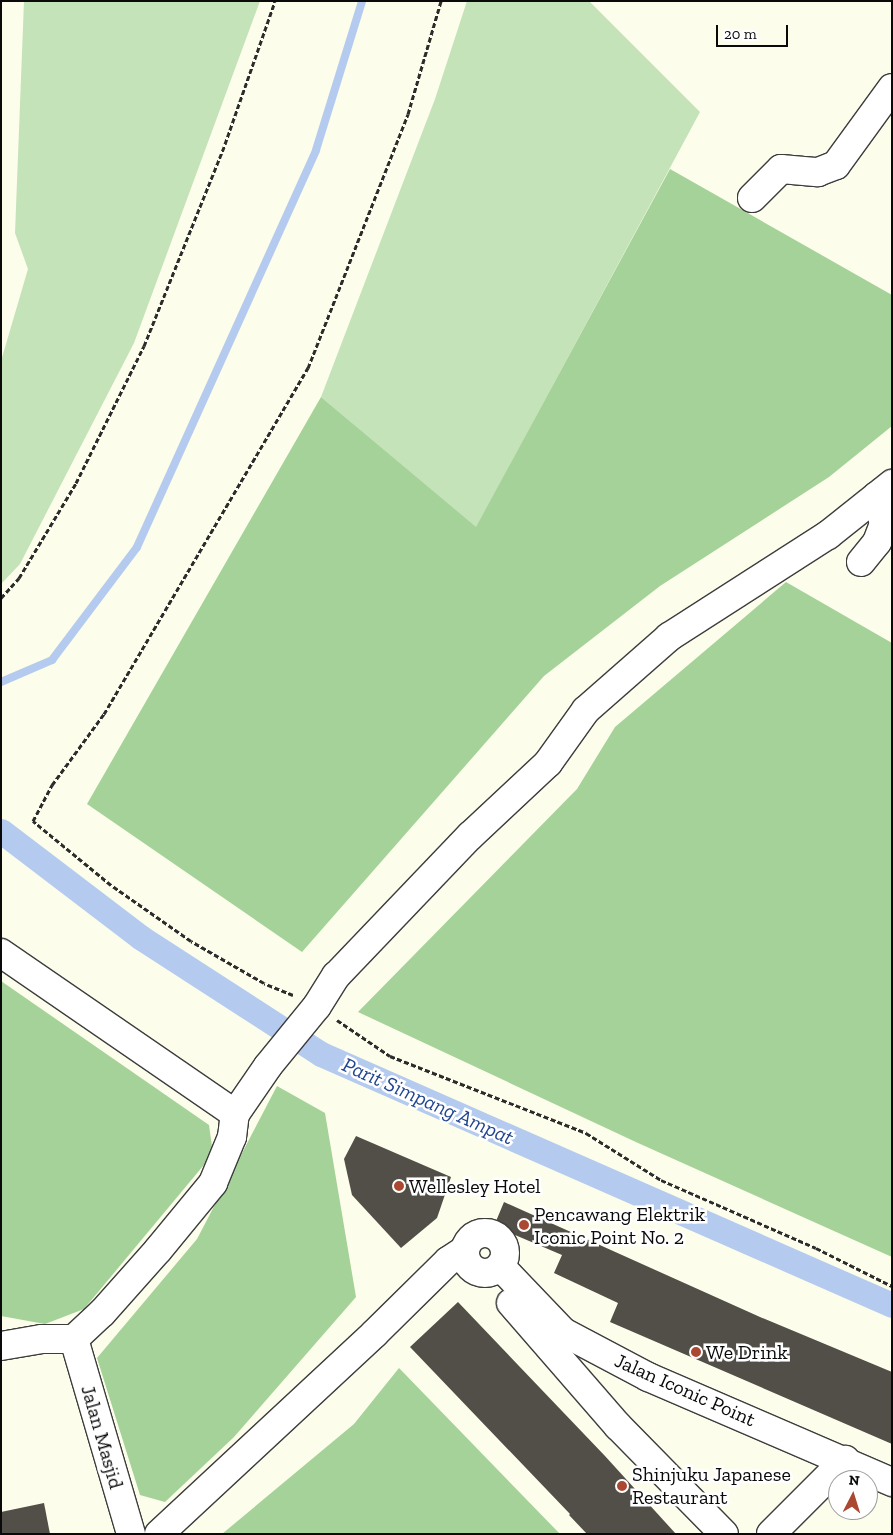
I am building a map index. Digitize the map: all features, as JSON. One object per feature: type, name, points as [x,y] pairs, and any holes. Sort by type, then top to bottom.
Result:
[{"type":"street","points":[[752,198],[782,170],[818,172],[836,165],[892,88]]},
{"type":"street","points":[[1,1346],[42,1339],[74,1339],[102,1313],[158,1250],[213,1183],[232,1137],[235,1114],[268,1066],[313,1011],[336,976],[470,836],[548,763],[586,710],[669,637],[828,535],[884,490]]},
{"type":"street","points":[[861,562],[877,542],[884,524],[884,490]]},
{"type":"street","points":[[1,953],[235,1114]]},
{"type":"street","points":[[159,1534],[374,1334],[448,1261],[465,1250],[468,1263],[478,1272],[492,1270],[618,1426],[724,1534]]},
{"type":"street","name":"Jalan Iconic Point","points":[[492,1270],[563,1332],[648,1377],[845,1460],[892,1482]]},
{"type":"street","name":"Jalan Masjid","points":[[74,1339],[131,1534]]},
{"type":"street","points":[[772,1534],[845,1460]]},
{"type":"path","points":[[1,598],[19,578],[76,483],[144,346],[225,144],[275,1]]},
{"type":"path","points":[[441,1],[408,114],[308,368],[104,714],[52,785],[33,820],[111,885],[191,941],[390,1056],[586,1134],[661,1180],[816,1248],[892,1286]]},
{"type":"green space","points":[[24,1],[260,1],[134,343],[20,564],[1,584],[1,361],[28,269],[15,233]]},
{"type":"green space","points":[[467,1],[589,1],[700,112],[476,528],[321,397],[435,99]]},
{"type":"green space","points":[[670,169],[892,295],[892,426],[829,477],[660,586],[544,676],[302,952],[87,804],[321,397],[476,527]]},
{"type":"green space","points":[[786,582],[892,643],[892,1257],[638,1143],[358,1012],[577,789],[615,727]]},
{"type":"green space","points":[[1,981],[209,1125],[213,1154],[84,1309],[45,1324],[1,1316]]},
{"type":"green space","points":[[277,1086],[325,1113],[356,1297],[234,1437],[165,1502],[140,1495],[97,1358],[197,1239]]},
{"type":"green space","points":[[399,1368],[560,1534],[222,1534],[354,1424]]},
{"type":"building","name":"Wellesley Hotel","points":[[356,1136],[451,1177],[437,1218],[401,1248],[352,1195],[344,1159]]},
{"type":"building","points":[[504,1202],[760,1317],[892,1372],[892,1444],[610,1322],[618,1303],[554,1273],[562,1255],[494,1226]]},
{"type":"building","points":[[458,1302],[605,1456],[676,1534],[587,1534],[410,1347]]},
{"type":"building","points":[[44,1503],[50,1534],[1,1534],[1,1512]]},
{"type":"waterway","points":[[1,682],[52,660],[137,547],[316,150],[362,1]]},
{"type":"waterway","name":"Parit Simpang Ampat","points":[[1,831],[140,937],[321,1054],[892,1305]]},
{"type":"place","name":"Wellesley Hotel","points":[[399,1186]]},
{"type":"place","name":"Pencawang Elektrik Iconic Point No. 2","points":[[524,1225]]},
{"type":"place","name":"We Drink","points":[[696,1352]]},
{"type":"place","name":"Shinjuku Japanese Restaurant","points":[[622,1486]]}]
